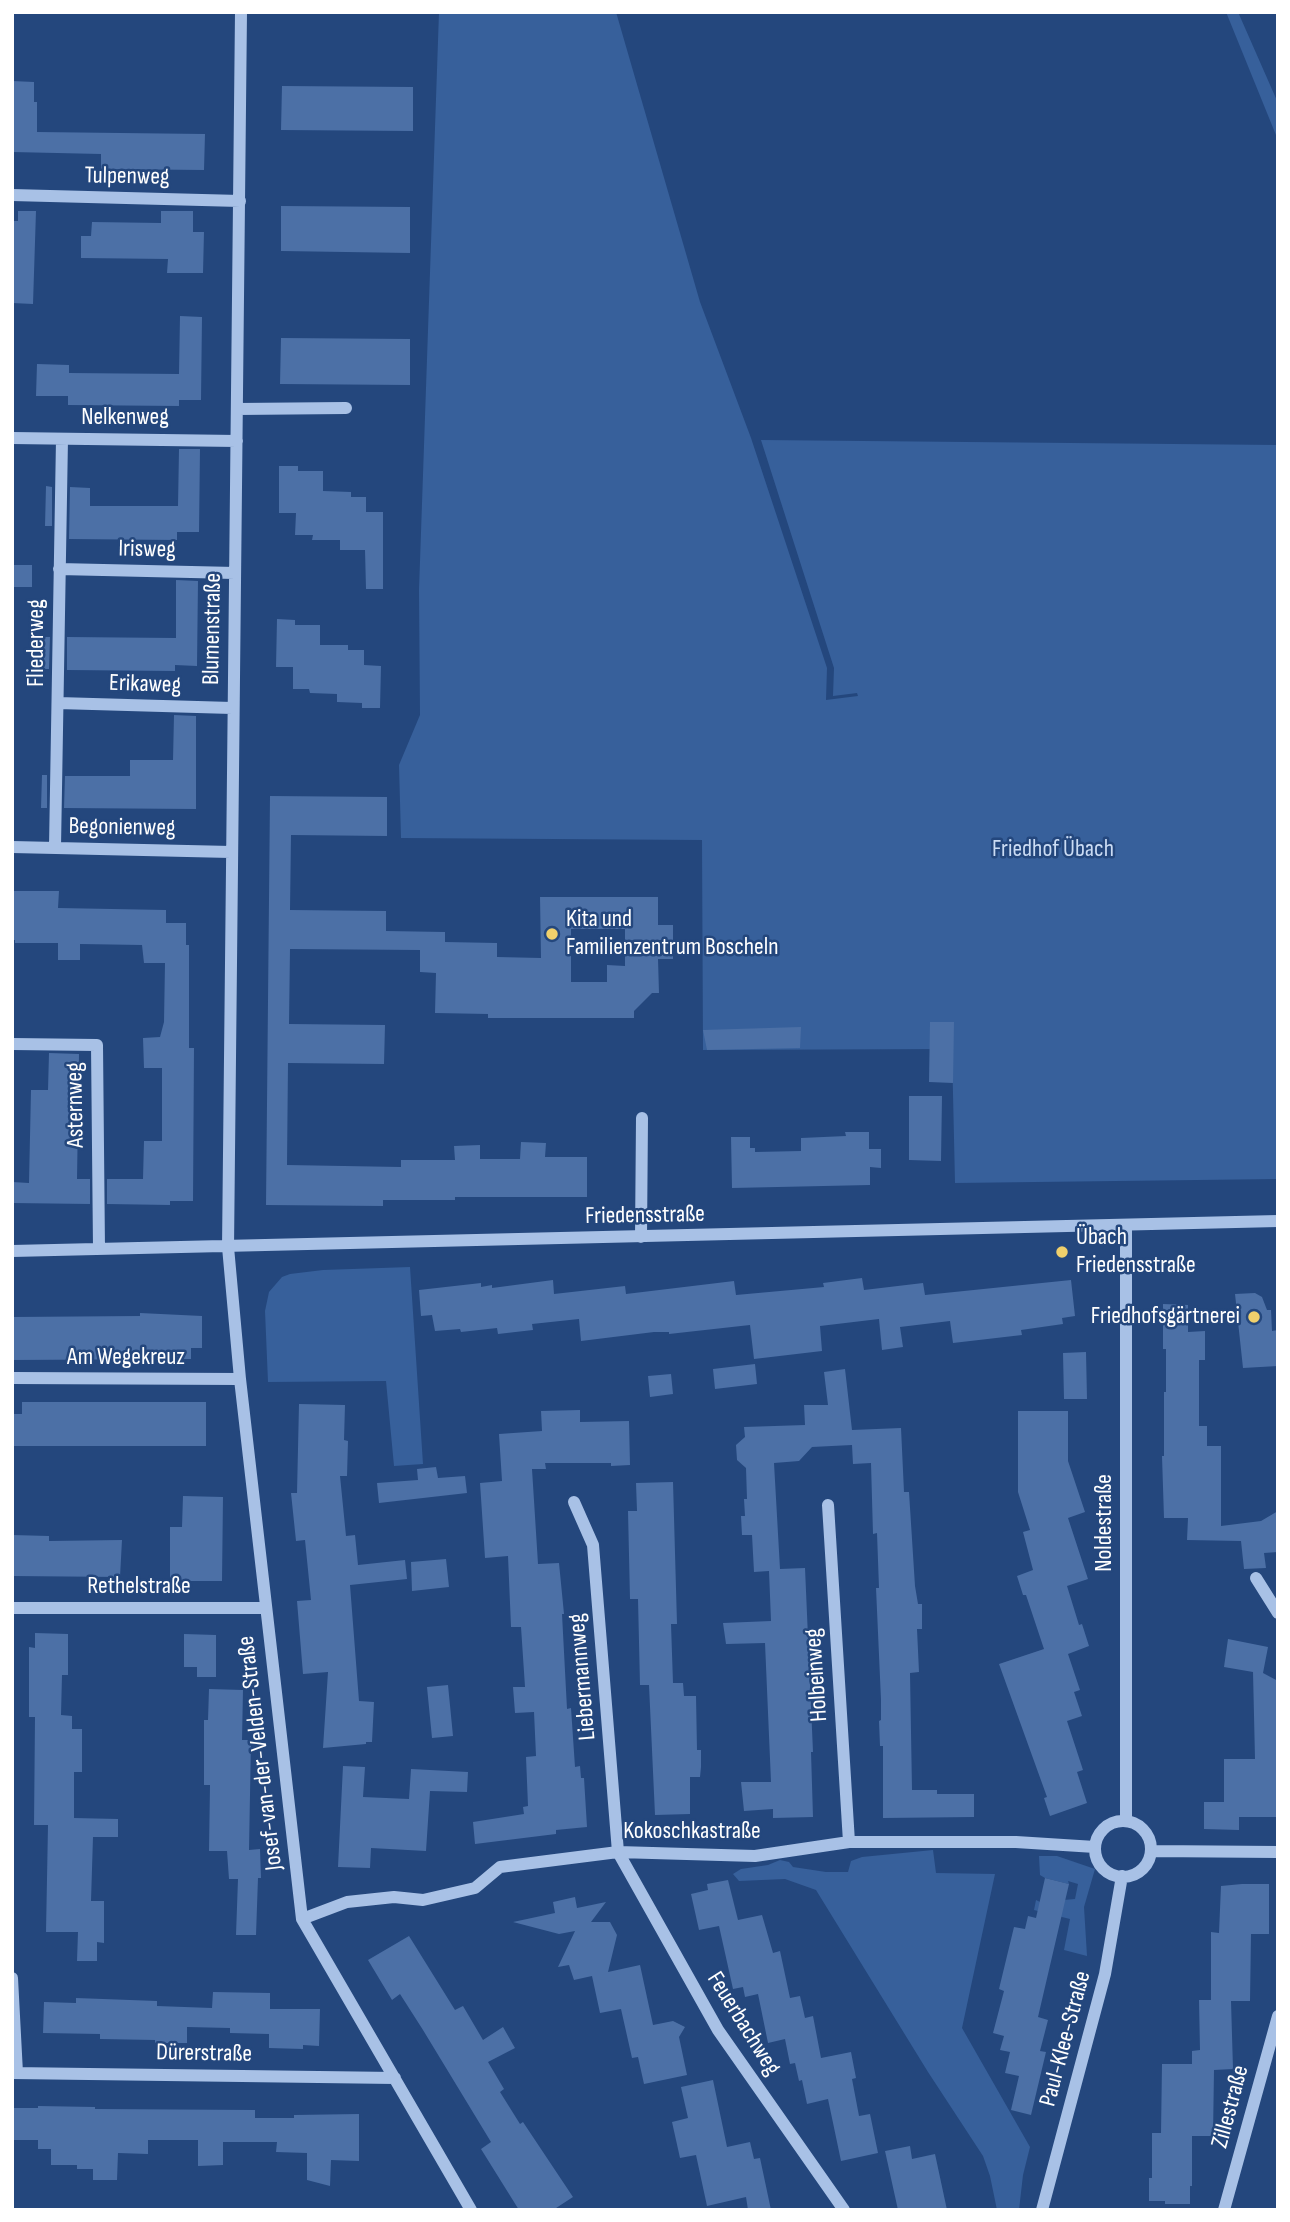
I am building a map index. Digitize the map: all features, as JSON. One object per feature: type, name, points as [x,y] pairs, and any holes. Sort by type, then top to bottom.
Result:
[{"type":"street","name":"Blumenstraße","points":[[228,1247],[241,12]]},
{"type":"street","name":"Tulpenweg","points":[[12,195],[240,201]]},
{"type":"street","points":[[237,409],[346,408]]},
{"type":"street","name":"Nelkenweg","points":[[12,438],[237,441]]},
{"type":"street","name":"Fliederweg","points":[[55,847],[62,439]]},
{"type":"street","name":"Irisweg","points":[[59,569],[235,573]]},
{"type":"street","name":"Erikaweg","points":[[58,703],[232,708]]},
{"type":"street","name":"Begonienweg","points":[[12,847],[231,852]]},
{"type":"street","name":"Asternweg","points":[[12,1044],[97,1045],[99,1249]]},
{"type":"street","points":[[641,1237],[642,1118]]},
{"type":"street","name":"Friedensstraße","points":[[12,1251],[1278,1221]]},
{"type":"street","name":"Noldestraße","points":[[1126,1226],[1126,1821]]},
{"type":"street","name":"Josef-van-der-Velden-Straße","points":[[228,1247],[240,1379],[302,1919],[471,2210]]},
{"type":"street","name":"Am Wegekreuz","points":[[12,1378],[240,1379]]},
{"type":"street","name":"Liebermannweg","points":[[574,1502],[593,1545],[618,1852]]},
{"type":"street","name":"Holbeinweg","points":[[828,1506],[849,1842]]},
{"type":"street","points":[[1256,1578],[1278,1613]]},
{"type":"street","name":"Rethelstraße","points":[[12,1608],[266,1608]]},
{"type":"street","points":[[1126,1821],[1136,1824],[1147,1833],[1151,1851],[1142,1869],[1122,1876],[1111,1874],[1102,1868],[1096,1858],[1095,1847],[1098,1835],[1107,1825],[1126,1821]]},
{"type":"street","name":"Kokoschkastraße","points":[[302,1919],[346,1902],[394,1897],[422,1900],[475,1888],[500,1867],[618,1852],[755,1856],[849,1842],[1016,1842],[1095,1847]]},
{"type":"street","points":[[1151,1851],[1278,1852]]},
{"type":"street","name":"Feuerbachweg","points":[[618,1852],[718,2031],[844,2210]]},
{"type":"street","name":"Paul-Klee-Straße","points":[[1042,2210],[1105,1974],[1122,1876]]},
{"type":"street","points":[[12,1978],[14,2073]]},
{"type":"street","name":"Zillestraße","points":[[1224,2210],[1278,2016]]},
{"type":"street","name":"Dürerstraße","points":[[14,2073],[395,2078]]},
{"type":"green space","name":"Friedhof Übach","points":[[439,12],[616,12],[700,302],[751,438],[827,668],[826,700],[858,696],[857,693],[833,696],[834,668],[761,440],[1278,445],[1278,1179],[955,1183],[952,1049],[703,1050],[702,840],[401,838],[399,765],[420,715],[419,590]]},
{"type":"green space","points":[[1226,12],[1238,12],[1278,103],[1278,140]]},
{"type":"green space","points":[[410,1267],[423,1464],[394,1466],[386,1381],[268,1382],[265,1311],[269,1292],[282,1277],[290,1274]]},
{"type":"green space","points":[[933,1850],[936,1873],[995,1874],[962,2028],[1030,2147],[1019,2210],[997,2210],[983,2156],[816,1890],[785,1879],[739,1881],[733,1874],[741,1869],[768,1865],[780,1860],[789,1862],[793,1867],[848,1872],[851,1861],[862,1857]]},
{"type":"green space","points":[[1039,1856],[1057,1856],[1095,1869],[1084,1907],[1087,1956],[1064,1950],[1070,1919],[1034,1910],[1036,1900],[1040,1902],[1075,1899],[1078,1884],[1040,1875]]},
{"type":"building","points":[[12,81],[34,82],[37,132],[205,134],[204,170],[101,169],[101,154],[12,152]]},
{"type":"building","points":[[282,86],[413,87],[413,131],[281,130]]},
{"type":"building","points":[[281,206],[410,207],[410,253],[281,251]]},
{"type":"building","points":[[18,211],[36,211],[33,304],[12,303],[12,221],[18,221]]},
{"type":"building","points":[[161,211],[193,211],[193,232],[204,232],[203,273],[167,273],[168,259],[81,258],[81,236],[91,236],[92,222],[161,223]]},
{"type":"building","points":[[180,316],[202,317],[201,400],[179,400],[179,406],[68,405],[68,396],[36,396],[37,364],[69,365],[69,373],[179,374]]},
{"type":"building","points":[[281,338],[410,339],[410,385],[280,384]]},
{"type":"building","points":[[179,449],[200,449],[199,532],[177,532],[177,540],[69,539],[70,487],[90,488],[90,506],[178,506]]},
{"type":"building","points":[[279,466],[298,466],[298,471],[323,471],[323,491],[351,492],[351,497],[366,497],[366,512],[383,512],[383,589],[366,589],[365,550],[340,550],[340,540],[312,540],[313,535],[295,535],[296,513],[279,513]]},
{"type":"building","points":[[46,486],[52,487],[52,526],[45,526]]},
{"type":"building","points":[[12,565],[32,565],[32,587],[12,587]]},
{"type":"building","points":[[176,580],[198,581],[197,666],[175,665],[175,671],[67,670],[67,637],[176,638]]},
{"type":"building","points":[[277,619],[295,620],[295,625],[320,625],[320,645],[348,645],[348,650],[364,650],[364,665],[381,666],[380,708],[362,708],[362,703],[337,702],[337,694],[293,689],[293,667],[276,667]]},
{"type":"building","points":[[43,637],[50,637],[49,669],[43,669]]},
{"type":"building","points":[[174,715],[196,716],[196,809],[64,808],[65,776],[130,776],[130,760],[173,760]]},
{"type":"building","points":[[42,775],[47,775],[47,808],[41,808]]},
{"type":"building","points":[[270,796],[387,797],[387,836],[291,835],[290,910],[386,911],[386,931],[445,932],[445,942],[497,943],[497,957],[541,958],[540,897],[658,897],[658,925],[673,925],[673,959],[658,959],[659,993],[652,993],[634,1011],[634,1018],[488,1018],[488,1014],[435,1013],[436,973],[420,972],[420,950],[290,949],[289,1024],[385,1025],[384,1064],[288,1063],[287,1165],[401,1167],[401,1160],[455,1160],[454,1146],[480,1145],[480,1159],[520,1159],[521,1142],[546,1143],[545,1157],[587,1157],[587,1197],[383,1200],[383,1206],[266,1205]],"holes":[[[571,929],[625,929],[625,966],[607,965],[607,982],[571,982]]]},
{"type":"building","points":[[12,891],[59,891],[58,908],[166,910],[166,923],[186,923],[186,945],[189,945],[189,1048],[194,1048],[193,1201],[170,1201],[170,1205],[107,1204],[107,1179],[143,1179],[144,1141],[162,1141],[162,1068],[144,1068],[143,1038],[160,1037],[164,1022],[165,963],[144,963],[142,945],[80,944],[80,960],[58,960],[58,943],[15,943],[15,940],[12,940]]},
{"type":"building","points":[[930,1022],[954,1022],[953,1083],[929,1082]]},
{"type":"building","points":[[801,1027],[800,1048],[707,1050],[703,1030]]},
{"type":"building","points":[[49,1053],[79,1054],[77,1179],[90,1179],[90,1204],[12,1203],[12,1182],[29,1183],[31,1090],[48,1090]]},
{"type":"building","points":[[909,1096],[942,1096],[941,1161],[909,1160]]},
{"type":"building","points":[[845,1132],[869,1132],[869,1149],[881,1149],[881,1168],[870,1167],[870,1185],[732,1188],[731,1137],[750,1137],[750,1148],[755,1148],[755,1152],[801,1151],[801,1138],[846,1136]]},
{"type":"building","points":[[862,1278],[864,1290],[923,1283],[925,1295],[1071,1280],[1075,1316],[1062,1318],[1063,1324],[1021,1330],[1022,1335],[953,1343],[950,1321],[900,1327],[903,1347],[882,1350],[879,1319],[820,1326],[822,1351],[754,1359],[750,1325],[581,1341],[579,1319],[532,1324],[533,1330],[498,1334],[497,1328],[461,1332],[460,1329],[435,1331],[432,1315],[421,1316],[419,1290],[481,1283],[481,1287],[492,1285],[492,1288],[553,1280],[554,1294],[625,1286],[626,1294],[734,1281],[736,1295],[824,1287],[823,1283]]},
{"type":"building","name":"Friedhofsgärtnerei","points":[[1255,1293],[1262,1297],[1267,1310],[1271,1310],[1272,1331],[1278,1330],[1278,1366],[1243,1368],[1235,1294]]},
{"type":"building","points":[[1163,1304],[1188,1305],[1188,1332],[1205,1331],[1205,1360],[1199,1360],[1199,1426],[1207,1426],[1207,1446],[1221,1446],[1221,1526],[1261,1521],[1278,1511],[1278,1552],[1264,1553],[1266,1568],[1244,1569],[1241,1541],[1187,1540],[1188,1518],[1164,1518],[1162,1456],[1166,1349],[1163,1349]]},
{"type":"building","points":[[140,1313],[202,1316],[202,1348],[191,1348],[191,1359],[12,1360],[12,1317],[140,1316]]},
{"type":"building","points":[[1086,1352],[1087,1399],[1064,1399],[1063,1353]]},
{"type":"building","points":[[755,1364],[757,1384],[715,1389],[713,1369]]},
{"type":"building","points":[[845,1369],[852,1430],[901,1428],[904,1492],[909,1492],[915,1586],[918,1604],[922,1604],[922,1629],[917,1629],[919,1672],[910,1673],[912,1790],[937,1790],[937,1794],[974,1794],[974,1817],[883,1818],[883,1746],[880,1746],[881,1700],[876,1588],[879,1588],[877,1533],[873,1534],[871,1463],[853,1464],[852,1445],[812,1447],[799,1461],[774,1463],[780,1569],[805,1568],[813,1817],[773,1818],[773,1809],[744,1811],[741,1782],[771,1782],[765,1643],[726,1644],[723,1623],[771,1621],[769,1571],[754,1572],[752,1535],[742,1535],[741,1516],[745,1516],[744,1499],[747,1499],[746,1468],[737,1460],[736,1445],[745,1437],[744,1427],[805,1425],[804,1405],[828,1405],[824,1372]]},
{"type":"building","points":[[671,1374],[673,1394],[650,1397],[648,1376]]},
{"type":"building","points":[[22,1402],[206,1402],[206,1446],[12,1446],[12,1414],[22,1414]]},
{"type":"building","points":[[299,1404],[345,1405],[347,1476],[340,1476],[346,1536],[355,1535],[358,1565],[405,1560],[407,1579],[350,1585],[359,1701],[374,1702],[372,1742],[366,1744],[323,1748],[328,1672],[303,1674],[297,1601],[311,1600],[305,1540],[296,1541],[291,1493],[297,1493]]},
{"type":"building","points":[[580,1410],[580,1422],[629,1421],[630,1465],[545,1463],[546,1469],[532,1469],[538,1564],[559,1563],[564,1614],[567,1709],[571,1708],[575,1767],[580,1766],[581,1778],[584,1778],[587,1827],[556,1830],[556,1834],[475,1844],[473,1822],[524,1814],[523,1807],[528,1806],[526,1757],[536,1756],[534,1712],[515,1713],[513,1687],[525,1687],[521,1627],[511,1627],[508,1556],[485,1558],[480,1483],[502,1481],[499,1434],[542,1431],[541,1411]]},
{"type":"building","points":[[1018,1411],[1068,1411],[1068,1461],[1085,1512],[1068,1518],[1088,1579],[1067,1586],[1079,1625],[1082,1624],[1089,1646],[1068,1654],[1080,1690],[1074,1692],[1082,1716],[1067,1721],[1083,1770],[1077,1772],[1087,1803],[1050,1816],[1044,1798],[1047,1797],[999,1664],[1044,1649],[1017,1576],[1033,1570],[1023,1532],[1030,1530],[1018,1492]]},
{"type":"building","points":[[436,1467],[438,1478],[465,1476],[467,1493],[379,1503],[377,1483],[418,1480],[417,1469]]},
{"type":"building","points":[[673,1482],[677,1624],[671,1624],[673,1683],[683,1683],[684,1696],[696,1696],[697,1750],[701,1750],[701,1767],[700,1777],[690,1777],[690,1814],[655,1815],[649,1685],[640,1685],[638,1599],[630,1599],[628,1511],[637,1511],[636,1483]]},
{"type":"building","points":[[183,1496],[223,1497],[222,1581],[170,1581],[170,1527],[182,1527]]},
{"type":"building","points":[[12,1535],[49,1536],[49,1541],[122,1540],[120,1577],[12,1576]]},
{"type":"building","points":[[446,1559],[449,1587],[412,1591],[411,1562]]},
{"type":"building","points":[[35,1633],[68,1634],[68,1675],[62,1675],[61,1715],[72,1716],[72,1729],[82,1729],[82,1772],[74,1772],[74,1818],[118,1819],[118,1837],[93,1837],[91,1901],[104,1901],[104,1943],[97,1942],[97,1961],[77,1961],[78,1932],[46,1932],[48,1825],[34,1825],[35,1717],[29,1717],[29,1647],[35,1648]]},
{"type":"building","points":[[184,1634],[216,1635],[216,1677],[197,1677],[197,1667],[184,1667]]},
{"type":"building","points":[[1228,1639],[1268,1647],[1263,1673],[1278,1681],[1278,1817],[1239,1817],[1239,1830],[1204,1829],[1204,1802],[1224,1802],[1224,1759],[1255,1759],[1253,1672],[1224,1667]]},
{"type":"building","points":[[448,1685],[453,1736],[432,1738],[427,1687]]},
{"type":"building","points":[[209,1689],[243,1690],[242,1740],[251,1740],[249,1850],[260,1849],[261,1878],[258,1878],[256,1935],[236,1935],[238,1879],[229,1879],[227,1851],[209,1851],[210,1785],[204,1785],[204,1720],[208,1720]]},
{"type":"building","points":[[343,1766],[365,1767],[363,1797],[409,1799],[411,1769],[468,1772],[467,1792],[430,1791],[426,1851],[371,1848],[370,1868],[338,1867]]},
{"type":"building","points":[[1045,1878],[1069,1884],[1038,2017],[1048,2020],[1040,2051],[1046,2052],[1031,2115],[1011,2110],[1019,2076],[1005,2073],[1010,2052],[1000,2050],[1004,2036],[993,2033],[1004,1991],[999,1989],[1014,1927],[1025,1929],[1028,1916],[1036,1918]]},
{"type":"building","points":[[728,1880],[738,1920],[762,1915],[773,1953],[780,1951],[790,1998],[800,1996],[805,2018],[813,2016],[821,2058],[851,2052],[856,2078],[852,2079],[859,2116],[870,2114],[878,2153],[841,2161],[828,2099],[807,2104],[795,2063],[790,2064],[785,2039],[768,2043],[758,1994],[745,1997],[743,1987],[733,1989],[719,1926],[699,1930],[691,1894],[708,1890],[707,1884]]},
{"type":"building","points":[[1269,1884],[1269,1934],[1251,1934],[1250,2001],[1231,2001],[1233,2069],[1214,2070],[1213,2136],[1192,2136],[1190,2204],[1149,2201],[1152,2133],[1161,2133],[1162,2064],[1192,2064],[1192,2051],[1200,2050],[1199,2000],[1211,2000],[1211,1932],[1219,1933],[1221,1886]]},
{"type":"building","points":[[575,1897],[577,1908],[606,1902],[591,1922],[610,1922],[617,1935],[608,1972],[640,1965],[653,2025],[673,2021],[685,2027],[679,2037],[687,2075],[644,2084],[638,2057],[632,2058],[621,2009],[600,2013],[592,1976],[574,1980],[569,1965],[558,1967],[575,1931],[559,1934],[513,1922],[555,1913],[553,1902]]},
{"type":"building","points":[[409,1936],[455,2010],[463,2006],[483,2040],[503,2027],[515,2048],[488,2062],[504,2089],[500,2092],[520,2124],[523,2122],[573,2197],[553,2210],[519,2210],[481,2149],[491,2142],[400,1994],[392,2000],[368,1960]]},
{"type":"building","points":[[213,1992],[270,1993],[270,2009],[320,2009],[319,2046],[303,2045],[303,2049],[269,2048],[269,2034],[230,2033],[230,2028],[187,2027],[187,2043],[100,2039],[100,2034],[43,2033],[44,2002],[76,2003],[76,1998],[157,2001],[157,2006],[212,2008]]},
{"type":"building","points":[[713,2080],[727,2147],[750,2142],[754,2159],[760,2158],[771,2210],[748,2210],[746,2197],[707,2206],[696,2155],[680,2158],[672,2122],[688,2118],[681,2087]]},
{"type":"building","points":[[38,2106],[255,2110],[255,2118],[359,2114],[359,2161],[331,2160],[330,2186],[307,2180],[307,2153],[276,2152],[277,2142],[223,2142],[223,2165],[198,2166],[198,2140],[148,2140],[148,2154],[118,2153],[117,2180],[93,2180],[93,2169],[77,2169],[77,2165],[51,2165],[51,2149],[38,2149],[38,2140],[12,2140],[12,2108]]},
{"type":"building","points":[[910,2146],[912,2159],[935,2154],[947,2210],[898,2210],[885,2151]]},
{"type":"place","name":"Kita und Familienzentrum Boscheln","points":[[552,934]]},
{"type":"place","name":"Übach Friedensstraße","points":[[1062,1252]]},
{"type":"place","name":"Friedhofsgärtnerei","points":[[1254,1317]]}]
